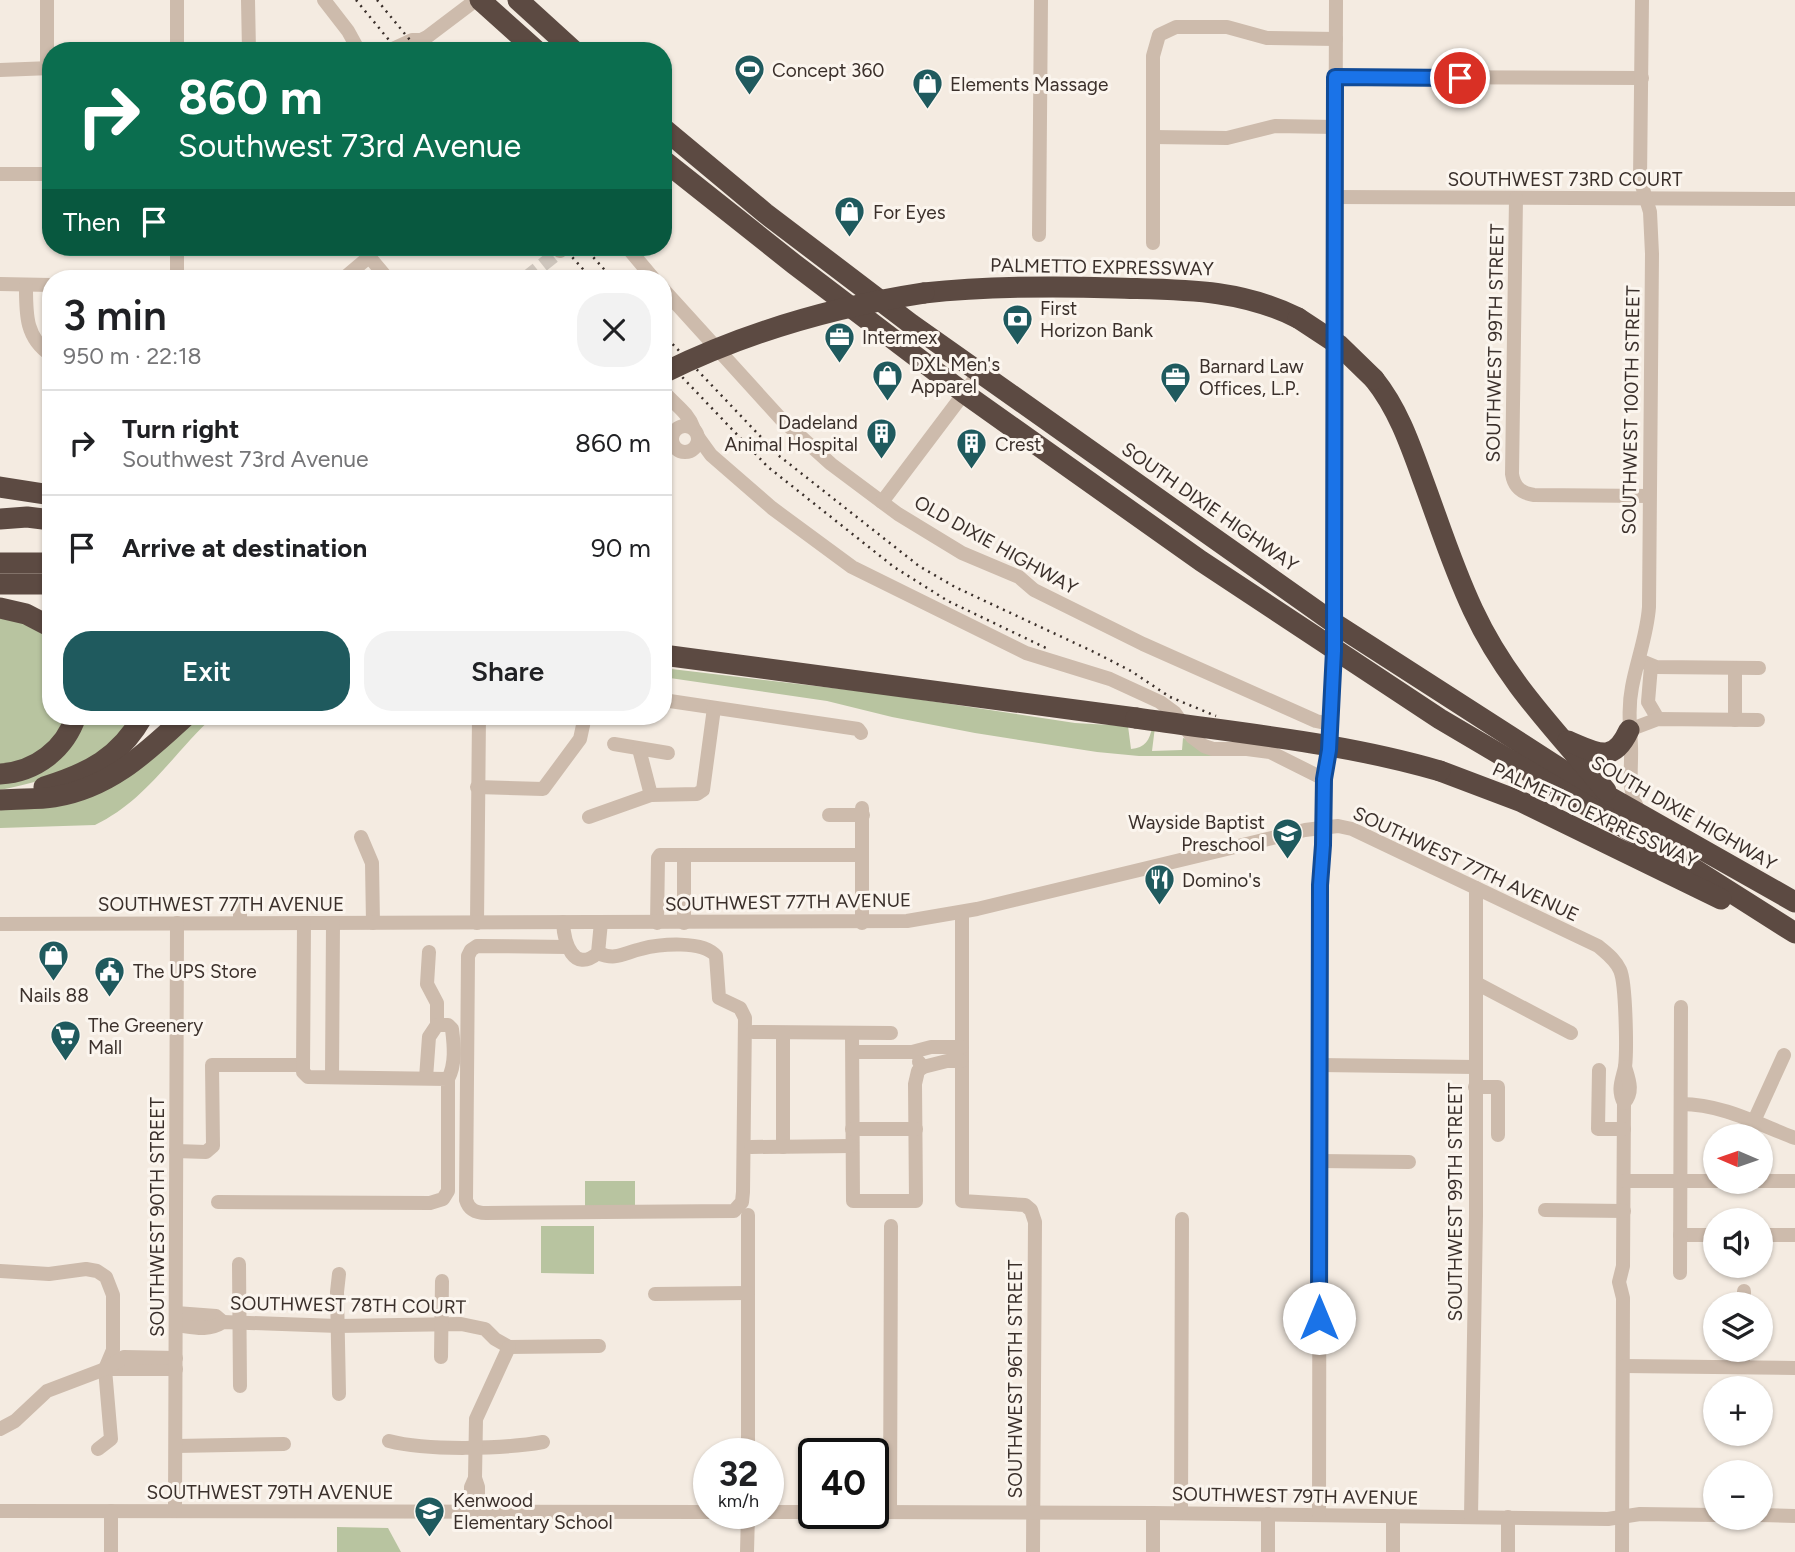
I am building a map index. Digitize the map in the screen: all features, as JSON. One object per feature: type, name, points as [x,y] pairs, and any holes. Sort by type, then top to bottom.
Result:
[{"type":"highway","points":[[478,0],[527,42]]},
{"type":"highway","points":[[518,0],[564,42]]},
{"type":"highway","name":"SOUTH DIXIE HIGHWAY","points":[[672,136],[848,277],[1334,622],[1544,759],[1795,902]]},
{"type":"highway","points":[[672,171],[964,393],[1123,507],[1334,651],[1440,719],[1691,867],[1795,933]]},
{"type":"highway","points":[[801,270],[829,278],[848,277]]},
{"type":"highway","name":"PALMETTO EXPRESSWAY","points":[[672,369],[770,328],[875,301],[964,288],[1027,286],[1199,291],[1251,299],[1298,317],[1339,345],[1374,379],[1389,400],[1404,429],[1459,577],[1483,630],[1519,688],[1613,799]]},
{"type":"highway","points":[[1123,507],[1140,486]]},
{"type":"highway","points":[[0,487],[42,494]]},
{"type":"highway","points":[[0,519],[42,519]]},
{"type":"highway","points":[[0,563],[42,563]]},
{"type":"highway","points":[[0,584],[42,584]]},
{"type":"highway","points":[[0,608],[26,614],[42,622]]},
{"type":"highway","name":"PALMETTO EXPRESSWAY","points":[[672,656],[1349,749],[1440,771],[1533,807],[1795,933]]},
{"type":"highway","points":[[1560,738],[1595,752],[1608,754],[1622,744],[1629,721]]},
{"type":"highway","points":[[0,774],[24,769],[53,753],[72,725]]},
{"type":"highway","points":[[4,799],[86,773],[113,755],[138,725]]},
{"type":"highway","points":[[4,799],[55,797],[96,785],[135,762],[176,725]]},
{"type":"street","points":[[47,0],[48,42]]},
{"type":"street","points":[[177,0],[177,42]]},
{"type":"street","points":[[248,0],[249,42]]},
{"type":"street","points":[[324,0],[354,42]]},
{"type":"street","points":[[426,42],[478,0]]},
{"type":"street","points":[[1039,235],[1041,0]]},
{"type":"street","points":[[1319,1514],[1320,885],[1324,779],[1334,651],[1336,0]]},
{"type":"street","name":"SOUTHWEST 100TH STREET","points":[[1642,0],[1640,169],[1641,185],[1650,212],[1653,254],[1648,616],[1645,663],[1632,688],[1629,721],[1630,784],[1642,817]]},
{"type":"street","points":[[1153,243],[1153,57],[1159,35],[1176,27],[1227,27],[1267,38],[1336,39]]},
{"type":"street","points":[[0,70],[42,68]]},
{"type":"street","points":[[1335,77],[1642,78]]},
{"type":"street","points":[[1153,136],[1227,138],[1275,126],[1335,127]]},
{"type":"street","points":[[672,156],[682,145]]},
{"type":"street","points":[[0,174],[42,174]]},
{"type":"street","name":"SOUTHWEST 73RD COURT","points":[[1334,197],[1795,199]]},
{"type":"street","name":"SOUTHWEST 99TH STREET","points":[[1516,198],[1513,476],[1517,488],[1534,495],[1649,496]]},
{"type":"street","points":[[350,270],[362,256]]},
{"type":"street","points":[[368,256],[380,270]]},
{"type":"street","points":[[635,256],[646,270]]},
{"type":"street","points":[[0,284],[42,285]]},
{"type":"street","points":[[26,285],[26,314],[30,332],[42,347]]},
{"type":"street","name":"OLD DIXIE HIGHWAY","points":[[672,299],[781,419],[831,464],[926,532],[962,553],[1019,577],[1034,590],[1143,644],[1316,721],[1330,724]]},
{"type":"street","points":[[882,502],[980,372]]},
{"type":"street","points":[[672,402],[684,410],[711,455],[772,508],[852,567],[1026,653],[1110,679],[1153,698],[1175,713],[1192,737],[1204,746],[1213,749],[1270,752],[1324,779]]},
{"type":"street","points":[[674,404],[677,417],[676,430],[672,437],[674,445],[680,451],[711,455]]},
{"type":"street","points":[[676,430],[683,426],[696,433]]},
{"type":"street","points":[[689,451],[696,446],[696,433]]},
{"type":"street","points":[[1658,719],[1648,702],[1645,663],[1759,668]]},
{"type":"street","points":[[1735,668],[1735,720]]},
{"type":"street","points":[[672,701],[858,729],[861,733]]},
{"type":"street","points":[[589,817],[651,795],[697,794],[703,790],[714,708]]},
{"type":"street","points":[[1629,721],[1758,720]]},
{"type":"street","points":[[477,922],[479,725]]},
{"type":"street","points":[[477,787],[543,789],[580,739],[583,725]]},
{"type":"street","points":[[614,744],[668,753]]},
{"type":"street","points":[[639,749],[651,795]]},
{"type":"street","points":[[829,815],[862,811],[862,923]]},
{"type":"street","name":"SOUTHWEST 77TH AVENUE","points":[[0,924],[907,921],[962,912],[1323,827],[1345,827],[1598,946],[1616,963],[1624,986],[1625,1067],[1620,1086],[1624,1103],[1624,1129]]},
{"type":"street","points":[[361,837],[372,863],[373,923]]},
{"type":"street","points":[[684,855],[684,923]]},
{"type":"street","points":[[657,923],[659,856],[862,855]]},
{"type":"street","name":"SOUTHWEST 99TH STREET","points":[[1471,1517],[1476,1229],[1476,888]]},
{"type":"street","points":[[240,906],[240,923]]},
{"type":"street","points":[[962,912],[962,1054]]},
{"type":"street","points":[[564,922],[567,947],[583,959],[598,953],[616,957],[645,948],[696,945],[707,948],[716,956],[719,998],[740,1008],[745,1018],[743,1192],[742,1202],[734,1210],[686,1213],[486,1213],[469,1208],[466,1200],[468,956],[477,946],[567,947]]},
{"type":"street","points":[[598,953],[601,922]]},
{"type":"street","name":"SOUTHWEST 90TH STREET","points":[[175,1511],[177,923]]},
{"type":"street","points":[[304,923],[303,1072],[308,1077],[448,1079]]},
{"type":"street","points":[[332,1077],[333,923]]},
{"type":"street","points":[[426,1078],[429,1037],[437,1025],[437,1003],[427,984],[429,952]]},
{"type":"street","points":[[1476,983],[1571,1032]]},
{"type":"street","points":[[1680,1273],[1681,1007]]},
{"type":"street","points":[[218,1202],[430,1203],[443,1199],[448,1191],[448,1079],[452,1070],[452,1029],[448,1025],[437,1025]]},
{"type":"street","points":[[753,1032],[891,1033]]},
{"type":"street","points":[[783,1033],[783,1147]]},
{"type":"street","points":[[852,1033],[853,1201],[916,1201],[916,1077],[923,1067],[962,1054]]},
{"type":"street","points":[[853,1052],[912,1052],[931,1047],[962,1054]]},
{"type":"street","points":[[912,1052],[923,1067]]},
{"type":"street","name":"SOUTHWEST 96TH STREET","points":[[962,1054],[962,1201],[1012,1203],[1029,1207],[1035,1222],[1033,1552]]},
{"type":"street","points":[[1754,1121],[1784,1055]]},
{"type":"street","points":[[176,1151],[206,1152],[213,1146],[212,1065],[303,1065]]},
{"type":"street","points":[[1319,1065],[1475,1067]]},
{"type":"street","points":[[1599,1070],[1598,1129],[1624,1129],[1623,1266],[1619,1282],[1623,1298],[1624,1366],[1622,1552]]},
{"type":"street","points":[[1475,1087],[1498,1087],[1498,1135]]},
{"type":"street","points":[[1681,1104],[1713,1108],[1795,1138]]},
{"type":"street","points":[[852,1129],[916,1129]]},
{"type":"street","points":[[751,1147],[852,1146]]},
{"type":"street","points":[[1319,1161],[1409,1162]]},
{"type":"street","points":[[1624,1181],[1795,1181]]},
{"type":"street","points":[[1545,1210],[1624,1211]]},
{"type":"street","points":[[748,1215],[748,1438]]},
{"type":"street","points":[[1181,1513],[1182,1219]]},
{"type":"street","points":[[890,1512],[891,1226]]},
{"type":"street","points":[[1680,1235],[1703,1235]]},
{"type":"street","points":[[1773,1235],[1795,1235]]},
{"type":"street","points":[[239,1264],[240,1386]]},
{"type":"street","points":[[0,1271],[49,1274],[86,1269],[97,1271],[106,1277],[113,1294],[113,1350],[105,1369],[111,1439],[98,1449]]},
{"type":"street","points":[[339,1274],[339,1394]]},
{"type":"street","points":[[441,1357],[442,1281]]},
{"type":"street","points":[[655,1294],[748,1293]]},
{"type":"street","name":"SOUTHWEST 78TH COURT","points":[[176,1319],[205,1329],[223,1322],[338,1326],[461,1324],[485,1329],[509,1347]]},
{"type":"street","points":[[474,1511],[478,1487],[474,1478],[476,1419],[509,1347],[599,1346]]},
{"type":"street","points":[[0,1429],[21,1416],[47,1391],[105,1369],[124,1357],[176,1363]]},
{"type":"street","points":[[1743,1362],[1743,1367]]},
{"type":"street","points":[[1624,1366],[1795,1368]]},
{"type":"street","points":[[389,1441],[410,1447],[524,1446],[543,1442]]},
{"type":"street","points":[[176,1446],[284,1444]]},
{"type":"street","name":"SOUTHWEST 79TH AVENUE","points":[[0,1511],[693,1512]]},
{"type":"street","points":[[111,1511],[111,1552]]},
{"type":"street","name":"SOUTHWEST 79TH AVENUE","points":[[890,1512],[1319,1514],[1608,1519],[1640,1514],[1703,1515]]},
{"type":"street","points":[[1153,1513],[1153,1552]]},
{"type":"street","points":[[1268,1514],[1268,1552]]},
{"type":"street","points":[[1773,1515],[1795,1516]]},
{"type":"street","points":[[1392,1516],[1393,1552]]},
{"type":"street","points":[[1508,1517],[1508,1552]]},
{"type":"street","points":[[747,1552],[748,1529]]},
{"type":"green space","points":[[0,615],[8,616],[42,633],[42,725],[65,725],[34,758],[0,767]]},
{"type":"green space","points":[[672,669],[884,694],[1075,723],[1128,726],[1131,749],[1143,745],[1150,736],[1152,727],[1155,727],[1152,751],[1182,750],[1183,738],[1231,753],[1230,756],[1139,756],[1097,752],[975,733],[827,701],[672,678]]},
{"type":"green space","points":[[71,725],[127,725],[108,746],[75,767],[38,781],[0,790],[0,778],[10,777]]},
{"type":"green space","points":[[188,725],[204,725],[130,803],[95,825],[0,828],[0,809],[152,758]]},
{"type":"green space","points":[[585,1181],[635,1181],[635,1207],[585,1207]]},
{"type":"green space","points":[[541,1226],[594,1226],[594,1274],[541,1273]]},
{"type":"green space","points":[[337,1527],[388,1528],[401,1552],[337,1552]]},
{"type":"tunnel","points":[[536,270],[554,256]]},
{"type":"railway","points":[[356,0],[391,42]]},
{"type":"railway","points":[[377,0],[412,42]]},
{"type":"railway","points":[[571,256],[584,270]]},
{"type":"railway","points":[[592,256],[605,270]]},
{"type":"railway","points":[[672,343],[778,455],[919,566],[955,587],[1131,671],[1170,697],[1216,716]]},
{"type":"railway","points":[[672,366],[768,467],[894,567],[948,601],[1046,648]]},
{"type":"place","name":"Concept 360","points":[[749,97]]},
{"type":"place","name":"Elements Massage","points":[[927,111]]},
{"type":"place","name":"For Eyes","points":[[850,239]]},
{"type":"place","name":"First Horizon Bank","points":[[1017,346]]},
{"type":"place","name":"Intermex","points":[[839,364]]},
{"type":"place","name":"DXL Men's Apparel","points":[[888,402]]},
{"type":"place","name":"Barnard Law Offices, L.P.","points":[[1176,404]]},
{"type":"place","name":"Dadeland Animal Hospital","points":[[881,460]]},
{"type":"place","name":"Crest","points":[[972,471]]},
{"type":"place","name":"Wayside Baptist Preschool","points":[[1288,860]]},
{"type":"place","name":"Domino's","points":[[1159,907]]},
{"type":"place","name":"Nails 88","points":[[54,983]]},
{"type":"place","name":"The UPS Store","points":[[110,998]]},
{"type":"place","name":"The Greenery Mall","points":[[65,1063]]},
{"type":"place","name":"Kenwood Elementary School","points":[[430,1538]]},
{"type":"route","points":[[1319,1318],[1320,885],[1324,779],[1329,750],[1334,651],[1335,77],[1460,78]]}]
